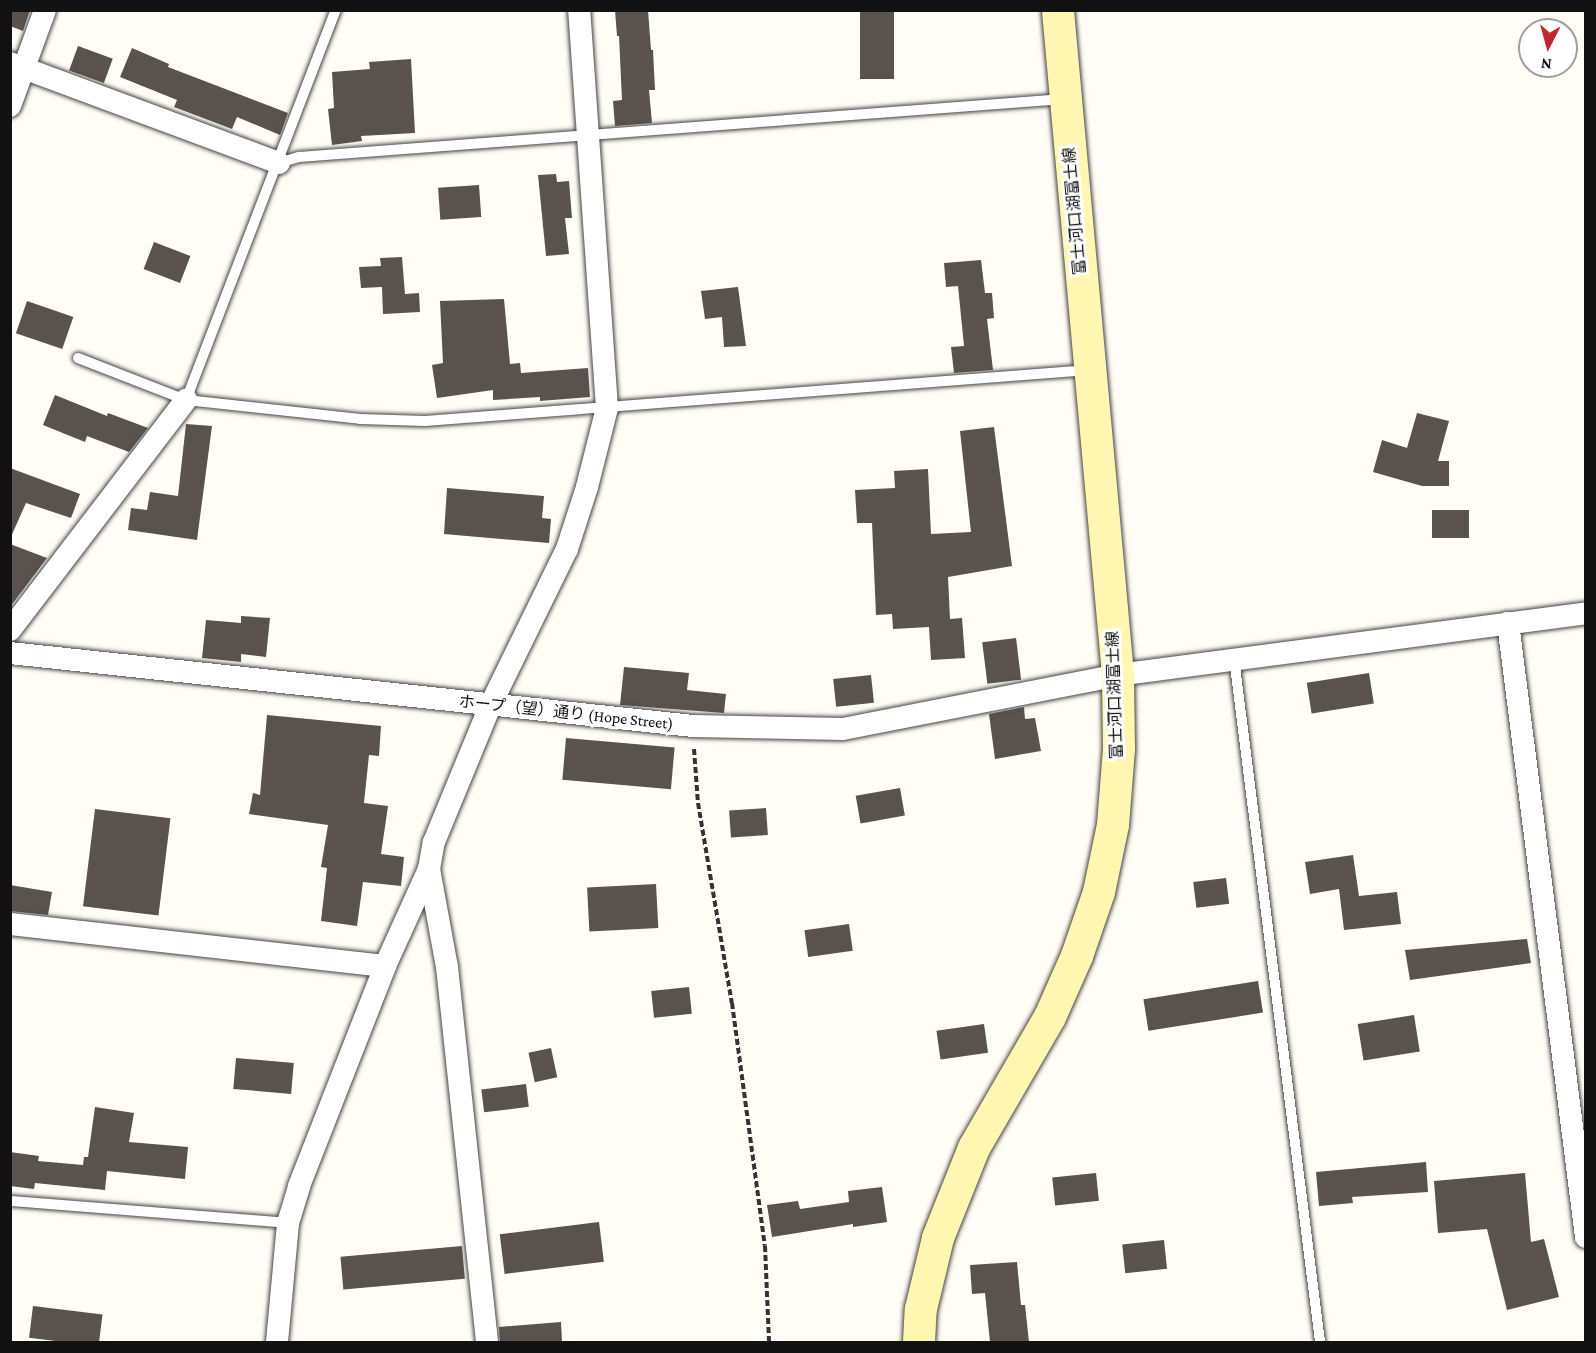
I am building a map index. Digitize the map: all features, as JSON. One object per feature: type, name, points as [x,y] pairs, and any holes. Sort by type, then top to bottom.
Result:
[{"type":"main road","name":"富士河口湖富士線","points":[[919,1342],[921,1309],[938,1238],[970,1158],[1050,1017],[1077,956],[1099,892],[1113,825],[1119,749],[1118,675],[1064,99],[1058,10]]},
{"type":"street","points":[[10,106],[18,66],[45,10]]},
{"type":"street","points":[[277,1342],[288,1223],[299,1186],[385,966],[429,868],[434,842],[491,704],[567,549],[587,488],[607,408],[579,10]]},
{"type":"street","points":[[18,66],[279,163]]},
{"type":"street","points":[[10,630],[186,400]]},
{"type":"street","name":"ホープ（望）通り (Hope Street)","points":[[10,653],[693,726],[843,729],[1118,675],[1586,613]]},
{"type":"street","points":[[1508,623],[1586,1237]]},
{"type":"street","points":[[429,868],[447,966],[487,1342]]},
{"type":"street","points":[[10,924],[385,966]]},
{"type":"lane","points":[[186,400],[336,10]]},
{"type":"lane","points":[[279,163],[299,157],[1064,99]]},
{"type":"lane","points":[[78,358],[186,400],[360,419],[424,421],[1089,370]]},
{"type":"lane","points":[[1234,658],[1320,1342]]},
{"type":"lane","points":[[10,1201],[288,1223]]},
{"type":"path","points":[[693,726],[698,803],[732,1003],[765,1246],[769,1342]]},
{"type":"building","points":[[10,10],[30,10],[23,31],[10,26]]},
{"type":"building","points":[[615,10],[648,10],[655,90],[649,90],[652,123],[615,126],[613,101],[622,100],[619,36],[617,36]]},
{"type":"building","points":[[860,10],[894,10],[894,79],[860,79]]},
{"type":"building","points":[[78,46],[113,59],[104,83],[69,70]]},
{"type":"building","points":[[132,48],[169,64],[168,67],[288,113],[280,135],[237,117],[232,129],[174,107],[177,100],[120,77]]},
{"type":"building","points":[[411,59],[415,133],[361,136],[362,141],[332,145],[328,109],[334,108],[332,72],[370,69],[369,62]]},
{"type":"building","points":[[556,174],[557,182],[569,181],[572,218],[565,218],[569,254],[546,256],[538,175]]},
{"type":"building","points":[[479,185],[481,217],[440,220],[438,188]]},
{"type":"building","points":[[154,242],[190,256],[180,283],[144,269]]},
{"type":"building","points":[[402,257],[405,294],[419,293],[420,312],[383,314],[382,287],[361,288],[359,267],[381,266],[380,258]]},
{"type":"building","points":[[981,260],[985,293],[992,293],[994,318],[987,319],[993,370],[954,373],[951,347],[964,346],[958,286],[946,287],[944,263]]},
{"type":"building","points":[[738,287],[746,346],[724,347],[722,317],[705,319],[701,291]]},
{"type":"building","points":[[504,299],[510,364],[520,363],[521,373],[588,368],[590,397],[540,401],[540,397],[493,400],[493,390],[437,398],[432,365],[443,363],[440,301]]},
{"type":"building","points":[[27,301],[73,317],[62,349],[16,333]]},
{"type":"building","points":[[55,395],[107,416],[108,413],[148,428],[129,452],[87,436],[85,442],[43,425]]},
{"type":"building","points":[[1417,413],[1449,421],[1438,461],[1449,461],[1449,486],[1422,486],[1373,472],[1382,440],[1407,448]]},
{"type":"building","points":[[186,424],[212,426],[197,540],[128,530],[131,508],[147,510],[150,492],[178,496]]},
{"type":"building","points":[[994,427],[1012,566],[948,577],[950,619],[962,618],[965,658],[931,660],[929,627],[893,629],[892,614],[876,615],[872,523],[857,523],[855,490],[895,488],[894,471],[928,469],[931,534],[971,532],[960,431]]},
{"type":"building","points":[[10,468],[80,494],[71,518],[26,503],[10,539]]},
{"type":"building","points":[[447,488],[544,496],[542,518],[551,519],[549,543],[444,534]]},
{"type":"building","points":[[1432,510],[1469,510],[1469,538],[1432,538]]},
{"type":"building","points":[[10,544],[47,558],[10,607]]},
{"type":"building","points":[[241,616],[270,618],[266,657],[241,654],[241,662],[202,658],[206,620],[241,623]]},
{"type":"building","points":[[1016,638],[1021,680],[987,684],[982,642]]},
{"type":"building","points":[[624,667],[689,673],[687,690],[726,694],[724,713],[620,705]]},
{"type":"building","points":[[1369,673],[1374,704],[1312,713],[1307,683]]},
{"type":"building","points":[[871,675],[874,703],[836,707],[833,679]]},
{"type":"building","points":[[1024,707],[1025,719],[1035,718],[1041,751],[995,759],[989,714]]},
{"type":"building","points":[[267,715],[381,726],[379,756],[369,755],[364,803],[388,806],[381,854],[404,857],[401,886],[363,882],[357,926],[321,921],[327,868],[321,867],[328,825],[249,814],[253,793],[260,795]]},
{"type":"building","points":[[566,738],[675,747],[671,789],[562,780]]},
{"type":"building","points":[[900,788],[905,816],[861,823],[856,796]]},
{"type":"building","points":[[766,808],[768,835],[731,838],[729,811]]},
{"type":"building","points":[[95,809],[170,818],[158,916],[83,906]]},
{"type":"building","points":[[1353,855],[1359,896],[1397,892],[1401,924],[1344,930],[1339,889],[1310,894],[1305,862]]},
{"type":"building","points":[[1226,878],[1229,904],[1196,908],[1193,882]]},
{"type":"building","points":[[656,884],[658,928],[589,932],[587,888]]},
{"type":"building","points":[[10,885],[52,892],[48,915],[10,911]]},
{"type":"building","points":[[849,924],[853,951],[808,957],[804,930]]},
{"type":"building","points":[[1527,939],[1531,963],[1410,980],[1405,950]]},
{"type":"building","points":[[1258,981],[1263,1013],[1148,1031],[1143,999]]},
{"type":"building","points":[[689,987],[692,1014],[654,1018],[651,991]]},
{"type":"building","points":[[1414,1015],[1420,1052],[1363,1060],[1358,1024]]},
{"type":"building","points":[[984,1024],[988,1053],[941,1059],[936,1031]]},
{"type":"building","points":[[551,1048],[557,1077],[535,1082],[529,1053]]},
{"type":"building","points":[[236,1058],[294,1063],[291,1094],[233,1089]]},
{"type":"building","points":[[526,1084],[529,1107],[484,1112],[481,1089]]},
{"type":"building","points":[[95,1107],[134,1113],[129,1142],[188,1147],[185,1179],[107,1171],[105,1190],[35,1183],[34,1189],[10,1186],[10,1152],[39,1156],[38,1161],[83,1165],[84,1157],[88,1157]]},
{"type":"building","points":[[1426,1162],[1428,1192],[1352,1197],[1353,1203],[1319,1206],[1316,1172]]},
{"type":"building","points":[[1096,1173],[1099,1201],[1055,1205],[1052,1178]]},
{"type":"building","points":[[1525,1173],[1531,1242],[1544,1239],[1559,1297],[1507,1310],[1487,1229],[1438,1233],[1434,1181]]},
{"type":"building","points":[[882,1187],[887,1222],[853,1227],[853,1224],[772,1237],[767,1205],[798,1201],[800,1209],[849,1202],[848,1191]]},
{"type":"building","points":[[599,1222],[604,1262],[505,1274],[500,1234]]},
{"type":"building","points":[[1164,1240],[1167,1269],[1125,1273],[1122,1244]]},
{"type":"building","points":[[462,1246],[465,1279],[343,1290],[340,1257]]},
{"type":"building","points":[[1017,1262],[1021,1305],[1025,1305],[1029,1342],[990,1342],[985,1293],[972,1294],[970,1265]]},
{"type":"building","points":[[33,1306],[102,1315],[99,1342],[64,1342],[29,1338]]},
{"type":"building","points":[[561,1322],[562,1342],[500,1342],[499,1327]]}]
